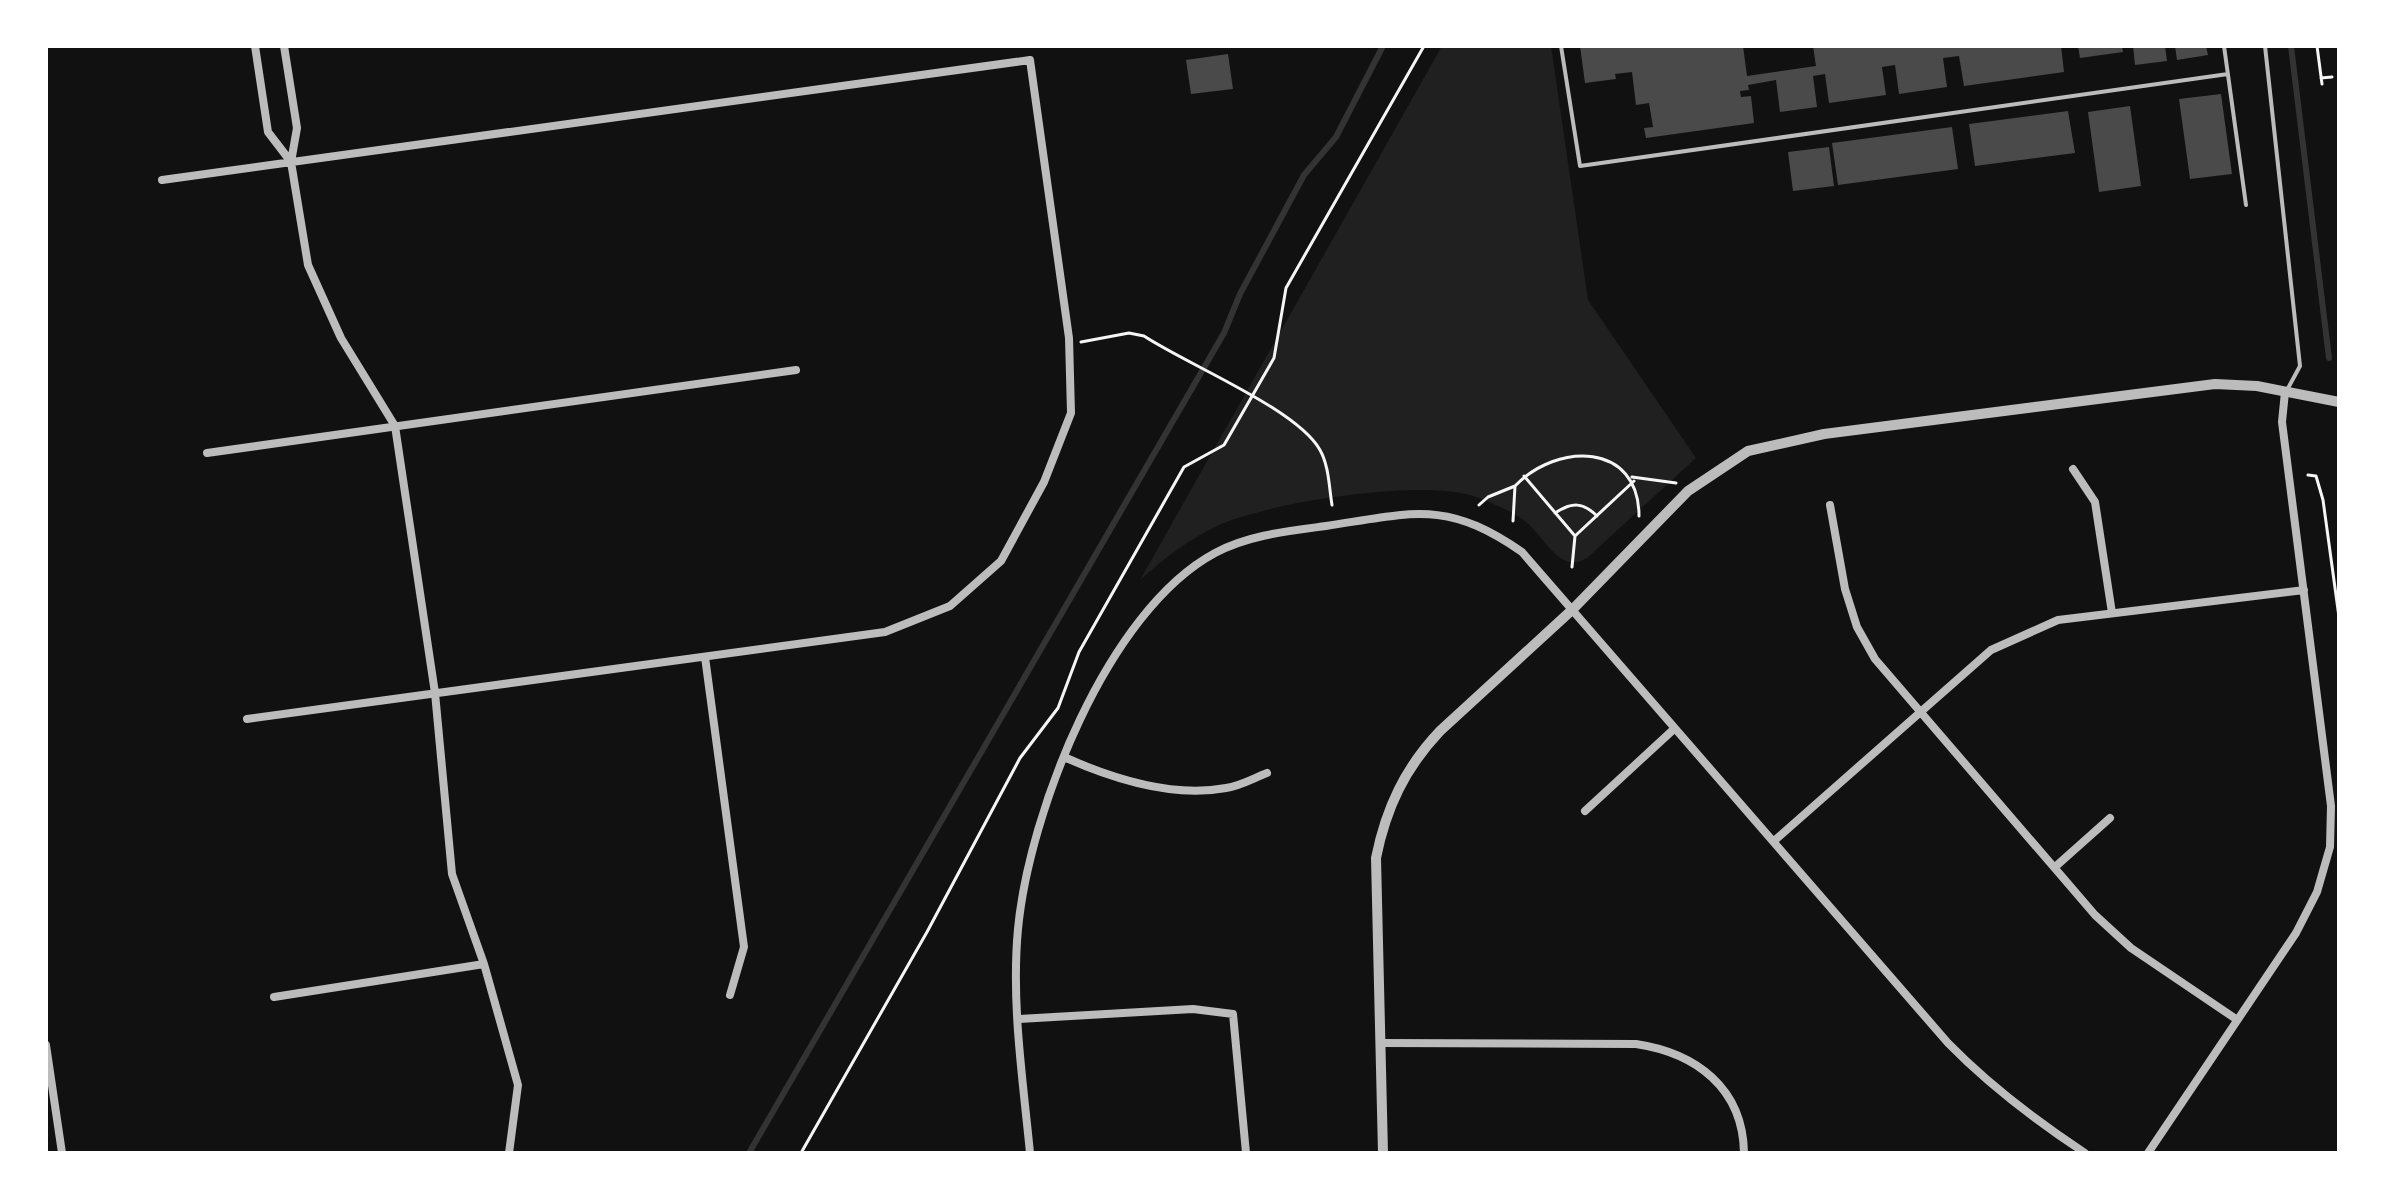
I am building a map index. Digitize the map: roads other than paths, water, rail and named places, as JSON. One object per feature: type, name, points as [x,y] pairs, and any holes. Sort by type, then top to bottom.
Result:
[{"type":"street","points":[[255,46],[268,132],[291,162]]},
{"type":"street","points":[[284,46],[297,128],[291,162],[308,265],[341,338],[395,426],[435,693],[452,874],[484,964],[518,1085],[509,1153]]},
{"type":"street","points":[[162,180],[1030,60],[1069,344],[1071,413],[1044,482],[1001,561],[950,606],[885,632],[247,719]]},
{"type":"street","points":[[207,453],[796,370]]},
{"type":"street","points":[[1383,1153],[1376,858],[1383,823],[1399,785],[1421,751],[1440,731],[1573,609],[1688,491],[1748,451],[1824,434],[2215,384],[2339,402]]},
{"type":"street","points":[[2148,1153],[2296,933],[2317,892],[2330,847],[2331,806],[2282,422],[2285,392]]},
{"type":"street","points":[[2073,469],[2095,502],[2112,613]]},
{"type":"street","points":[[1830,505],[1845,589],[1857,627],[1880,666],[2095,915],[2131,948],[2236,1019]]},
{"type":"street","points":[[1030,1153],[1019,1019],[1018,931],[1025,873],[1036,830],[1064,757],[1101,683],[1144,611],[1177,579],[1215,553],[1252,539],[1424,512],[1465,519],[1493,531],[1522,552],[1983,1078],[2085,1153]]},
{"type":"street","points":[[1774,841],[1991,650],[2022,633],[2058,620],[2304,590]]},
{"type":"street","points":[[705,657],[744,947],[730,995]]},
{"type":"street","points":[[1585,811],[1674,729]]},
{"type":"street","points":[[1064,757],[1130,783],[1176,788],[1226,788],[1267,773]]},
{"type":"street","points":[[2055,867],[2110,818]]},
{"type":"street","points":[[274,997],[484,964]]},
{"type":"street","points":[[1019,1019],[1193,1009],[1233,1014],[1246,1153]]},
{"type":"street","points":[[1380,1043],[1636,1044],[1661,1048],[1695,1061],[1720,1086],[1737,1113],[1744,1153]]},
{"type":"street","points":[[46,1045],[62,1153]]},
{"type":"street","points":[[46,1119],[56,1118]]},
{"type":"lane","points":[[1561,46],[1580,166],[2228,74]]},
{"type":"lane","points":[[2224,46],[2246,205]]},
{"type":"lane","points":[[2265,46],[2300,366],[2285,392]]},
{"type":"waterway","points":[[749,1153],[1224,333],[1240,294],[1304,175],[1336,137],[1383,46]]},
{"type":"waterway","points":[[2291,46],[2329,358]]}]
